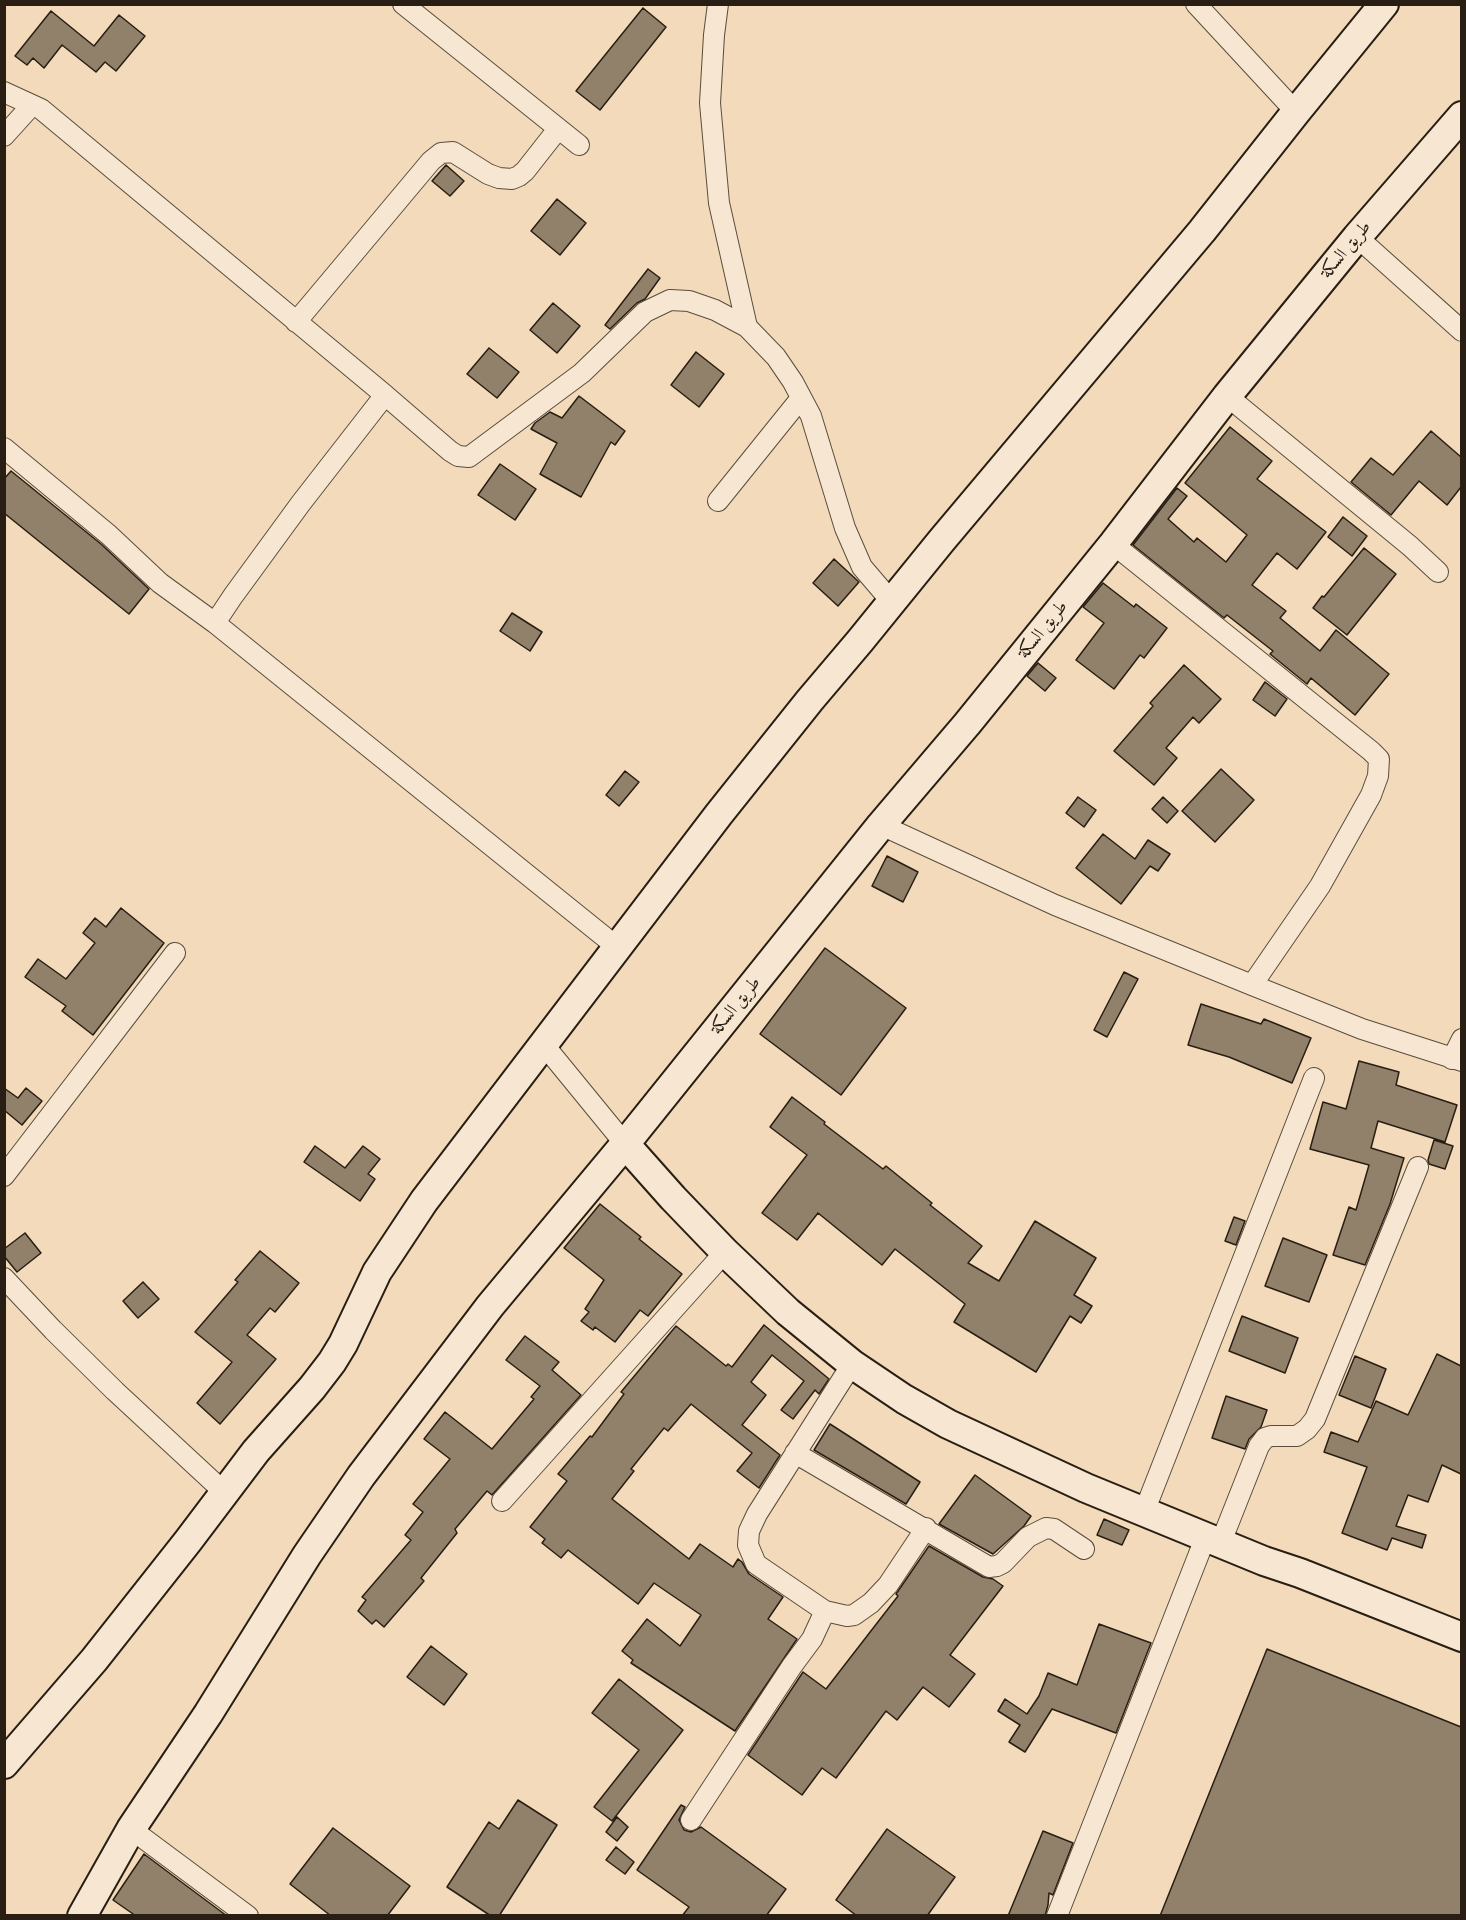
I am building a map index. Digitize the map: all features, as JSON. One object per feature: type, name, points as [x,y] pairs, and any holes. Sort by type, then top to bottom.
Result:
[{"type":"main road","points":[[4,1764],[94,1660],[256,1451],[332,1362],[377,1272],[424,1201],[719,814],[891,601],[1061,397],[1159,284],[1384,4]]},
{"type":"main road","name":"طريق السكة","points":[[82,1916],[131,1829],[208,1714],[307,1555],[361,1476],[490,1306],[625,1144],[881,825],[967,724],[1113,544],[1227,396],[1357,237],[1461,116]]},
{"type":"main road","points":[[625,1144],[724,1252],[788,1312],[852,1364],[904,1399],[948,1424],[1086,1488],[1264,1561],[1461,1637]]},
{"type":"street","points":[[403,4],[579,145]]},
{"type":"street","points":[[718,4],[710,103],[716,170],[719,203],[747,327]]},
{"type":"street","points":[[1196,4],[1296,112]]},
{"type":"street","points":[[4,92],[40,110],[385,394],[426,432],[458,456],[468,457],[582,373],[645,312],[670,300],[689,301],[715,310],[747,327],[776,357],[793,382],[811,416],[845,528],[862,567],[891,601]]},
{"type":"street","points":[[4,136],[32,105]]},
{"type":"street","points":[[296,322],[431,161],[441,153],[453,152],[488,174],[512,179],[525,171],[558,129]]},
{"type":"street","points":[[1357,237],[1461,332]]},
{"type":"street","points":[[215,622],[301,503],[385,394]]},
{"type":"street","points":[[1227,396],[1410,546],[1437,572]]},
{"type":"street","points":[[718,501],[801,398]]},
{"type":"street","points":[[4,448],[109,535],[160,583],[215,622],[617,947]]},
{"type":"street","points":[[1113,544],[1379,759],[1378,776],[1366,805],[1320,886],[1252,985]]},
{"type":"street","points":[[881,825],[1055,905],[1372,1033],[1457,1060],[1461,1039]]},
{"type":"street","points":[[4,1176],[175,953]]},
{"type":"street","points":[[544,1045],[625,1144]]},
{"type":"street","points":[[1144,1512],[1314,1078]]},
{"type":"street","points":[[1057,1916],[1213,1539],[1265,1438],[1296,1436],[1307,1429],[1315,1419],[1418,1167]]},
{"type":"street","points":[[502,1501],[724,1252]]},
{"type":"street","points":[[4,1278],[115,1391],[224,1492]]},
{"type":"street","points":[[852,1364],[757,1514],[749,1531],[748,1545],[756,1564],[825,1611],[847,1616],[854,1615],[871,1603],[888,1585],[926,1528]]},
{"type":"street","points":[[795,1454],[926,1528],[989,1567],[1003,1563],[1028,1537],[1046,1528],[1054,1529],[1083,1549]]},
{"type":"street","points":[[691,1820],[812,1639],[825,1611]]},
{"type":"street","points":[[131,1829],[248,1916]]},
{"type":"building","points":[[643,8],[666,27],[600,110],[576,91]]},
{"type":"building","points":[[51,11],[94,46],[119,15],[145,36],[116,71],[105,62],[96,72],[62,45],[44,68],[33,58],[27,65],[15,56]]},
{"type":"building","points":[[446,165],[464,181],[450,196],[432,181]]},
{"type":"building","points":[[557,199],[586,223],[560,255],[531,231]]},
{"type":"building","points":[[648,269],[660,278],[645,299],[637,303],[610,329],[605,325]]},
{"type":"building","points":[[553,303],[580,326],[557,353],[530,330]]},
{"type":"building","points":[[489,348],[519,372],[497,398],[467,374]]},
{"type":"building","points":[[696,352],[724,374],[699,407],[671,385]]},
{"type":"building","points":[[579,396],[625,431],[615,445],[611,442],[581,497],[540,474],[557,443],[531,429],[535,423],[550,412],[562,418]]},
{"type":"building","points":[[1230,427],[1272,461],[1257,479],[1326,532],[1297,569],[1277,553],[1252,585],[1286,611],[1280,618],[1320,651],[1336,630],[1389,674],[1355,715],[1311,678],[1307,684],[1270,654],[1273,651],[1227,615],[1224,618],[1133,545],[1177,488],[1187,496],[1168,519],[1194,542],[1197,538],[1226,562],[1247,535],[1185,483]]},
{"type":"building","points":[[1431,431],[1461,457],[1461,487],[1447,505],[1419,481],[1391,515],[1351,482],[1371,458],[1393,475]]},
{"type":"building","points":[[500,464],[536,489],[515,520],[478,495]]},
{"type":"building","points":[[11,471],[101,544],[149,589],[129,614],[4,513],[4,479]]},
{"type":"building","points":[[1343,517],[1367,536],[1352,556],[1328,537]]},
{"type":"building","points":[[1364,548],[1396,574],[1347,635],[1313,608]]},
{"type":"building","points":[[834,559],[859,582],[838,606],[813,583]]},
{"type":"building","points":[[1103,583],[1134,607],[1136,604],[1167,628],[1144,658],[1140,655],[1114,689],[1076,660],[1104,623],[1083,607]]},
{"type":"building","points":[[512,613],[542,632],[530,651],[500,631]]},
{"type":"building","points":[[1038,663],[1056,678],[1045,691],[1027,676]]},
{"type":"building","points":[[1184,665],[1221,699],[1199,723],[1193,717],[1166,748],[1177,758],[1154,785],[1114,751],[1153,706],[1150,703]]},
{"type":"building","points":[[1265,682],[1287,699],[1275,716],[1253,700]]},
{"type":"building","points":[[1221,769],[1254,800],[1215,842],[1182,811]]},
{"type":"building","points":[[625,771],[639,782],[619,806],[606,795]]},
{"type":"building","points":[[1078,797],[1096,810],[1084,827],[1066,813]]},
{"type":"building","points":[[1163,797],[1178,811],[1167,823],[1152,809]]},
{"type":"building","points":[[1103,834],[1135,859],[1148,840],[1170,854],[1158,871],[1150,866],[1121,904],[1076,868]]},
{"type":"building","points":[[887,856],[918,872],[903,902],[872,886]]},
{"type":"building","points":[[121,908],[164,943],[93,1035],[62,1011],[66,1006],[25,977],[38,959],[66,979],[95,943],[83,933],[95,918],[106,927]]},
{"type":"building","points":[[825,948],[906,1008],[841,1095],[760,1034]]},
{"type":"building","points":[[1124,972],[1138,979],[1107,1037],[1094,1030]]},
{"type":"building","points":[[1201,1004],[1261,1024],[1264,1019],[1311,1038],[1292,1083],[1229,1057],[1188,1045]]},
{"type":"building","points":[[1359,1061],[1399,1072],[1396,1085],[1457,1105],[1445,1142],[1378,1121],[1371,1148],[1404,1158],[1390,1204],[1365,1265],[1333,1255],[1349,1207],[1356,1210],[1369,1165],[1310,1149],[1323,1102],[1346,1109]]},
{"type":"building","points":[[4,1088],[18,1098],[26,1088],[42,1101],[22,1125],[4,1110]]},
{"type":"building","points":[[792,1097],[883,1169],[886,1166],[982,1246],[968,1263],[999,1281],[1035,1221],[1096,1258],[1074,1295],[1092,1306],[1081,1323],[1070,1316],[1036,1372],[954,1322],[965,1304],[895,1249],[882,1265],[818,1213],[797,1240],[762,1213],[807,1155],[770,1127]]},
{"type":"building","points":[[1434,1140],[1453,1146],[1445,1169],[1429,1164]]},
{"type":"building","points":[[315,1146],[345,1168],[363,1146],[380,1159],[368,1174],[375,1179],[360,1201],[304,1162]]},
{"type":"building","points":[[600,1204],[682,1274],[648,1316],[640,1310],[615,1342],[595,1327],[593,1330],[581,1321],[589,1312],[585,1309],[604,1280],[564,1248]]},
{"type":"building","points":[[1234,1217],[1245,1221],[1236,1245],[1225,1241]]},
{"type":"building","points":[[25,1233],[41,1253],[17,1272],[4,1256],[4,1249]]},
{"type":"building","points":[[1283,1238],[1327,1255],[1309,1302],[1265,1286]]},
{"type":"building","points":[[260,1251],[299,1283],[275,1312],[270,1308],[247,1335],[276,1359],[220,1424],[197,1403],[232,1362],[195,1332],[238,1282],[235,1280]]},
{"type":"building","points":[[143,1282],[159,1299],[138,1318],[123,1301]]},
{"type":"building","points":[[1242,1316],[1298,1338],[1285,1373],[1229,1351]]},
{"type":"building","points":[[764,1325],[829,1379],[819,1394],[815,1390],[793,1419],[781,1410],[804,1381],[772,1355],[751,1382],[766,1395],[742,1425],[780,1455],[759,1488],[737,1471],[752,1453],[691,1404],[668,1431],[664,1428],[631,1469],[634,1471],[612,1499],[689,1559],[700,1544],[733,1567],[738,1559],[749,1574],[783,1597],[768,1619],[797,1639],[735,1731],[631,1663],[633,1660],[622,1651],[647,1619],[680,1646],[701,1615],[654,1583],[638,1604],[568,1550],[561,1558],[542,1543],[545,1539],[530,1527],[567,1481],[558,1474],[590,1436],[592,1437],[624,1394],[621,1392],[676,1326],[726,1366],[728,1364],[732,1367]]},
{"type":"building","points":[[525,1336],[559,1362],[552,1370],[581,1395],[492,1495],[487,1491],[455,1529],[457,1533],[421,1578],[424,1581],[384,1627],[376,1620],[372,1624],[358,1611],[366,1600],[362,1597],[411,1540],[405,1535],[423,1512],[413,1504],[450,1459],[424,1439],[445,1412],[492,1449],[534,1399],[531,1397],[540,1386],[506,1360]]},
{"type":"building","points":[[1437,1354],[1461,1366],[1461,1474],[1442,1465],[1428,1502],[1408,1495],[1396,1526],[1426,1535],[1422,1548],[1392,1538],[1387,1550],[1342,1533],[1367,1467],[1324,1452],[1331,1432],[1358,1442],[1376,1401],[1408,1415]]},
{"type":"building","points":[[1355,1356],[1386,1369],[1371,1408],[1339,1395]]},
{"type":"building","points":[[1226,1396],[1267,1410],[1261,1427],[1249,1439],[1245,1449],[1212,1438]]},
{"type":"building","points":[[830,1424],[920,1482],[906,1504],[814,1450]]},
{"type":"building","points":[[975,1475],[1031,1516],[1024,1526],[993,1554],[939,1524]]},
{"type":"building","points":[[1104,1519],[1129,1530],[1122,1545],[1097,1535]]},
{"type":"building","points":[[929,1546],[1003,1586],[950,1655],[975,1674],[949,1707],[923,1687],[897,1720],[886,1711],[836,1778],[822,1768],[802,1795],[748,1755],[803,1672],[826,1689],[898,1596],[896,1594]]},
{"type":"building","points":[[1099,1624],[1151,1643],[1116,1733],[1052,1709],[1025,1752],[1009,1742],[1020,1725],[998,1711],[1005,1699],[1027,1714],[1039,1696],[1048,1673],[1077,1685]]},
{"type":"building","points":[[431,1646],[467,1674],[444,1705],[407,1677]]},
{"type":"building","points":[[1267,1649],[1461,1727],[1461,1916],[1160,1916]]},
{"type":"building","points":[[619,1679],[683,1730],[612,1821],[594,1807],[639,1750],[592,1713]]},
{"type":"building","points":[[518,1800],[557,1825],[499,1916],[491,1916],[447,1887],[489,1822],[499,1829]]},
{"type":"building","points":[[681,1805],[685,1807],[679,1820],[684,1830],[691,1832],[701,1827],[786,1889],[766,1916],[682,1916],[689,1907],[637,1870]]},
{"type":"building","points":[[617,1817],[628,1827],[617,1841],[606,1832]]},
{"type":"building","points":[[333,1828],[410,1886],[387,1916],[331,1916],[290,1884]]},
{"type":"building","points":[[887,1829],[955,1877],[927,1916],[857,1916],[836,1900]]},
{"type":"building","points":[[1043,1831],[1073,1843],[1053,1895],[1049,1893],[1045,1916],[1008,1916]]},
{"type":"building","points":[[616,1847],[634,1862],[625,1874],[606,1860]]},
{"type":"building","points":[[144,1854],[227,1916],[136,1916],[113,1900]]}]
